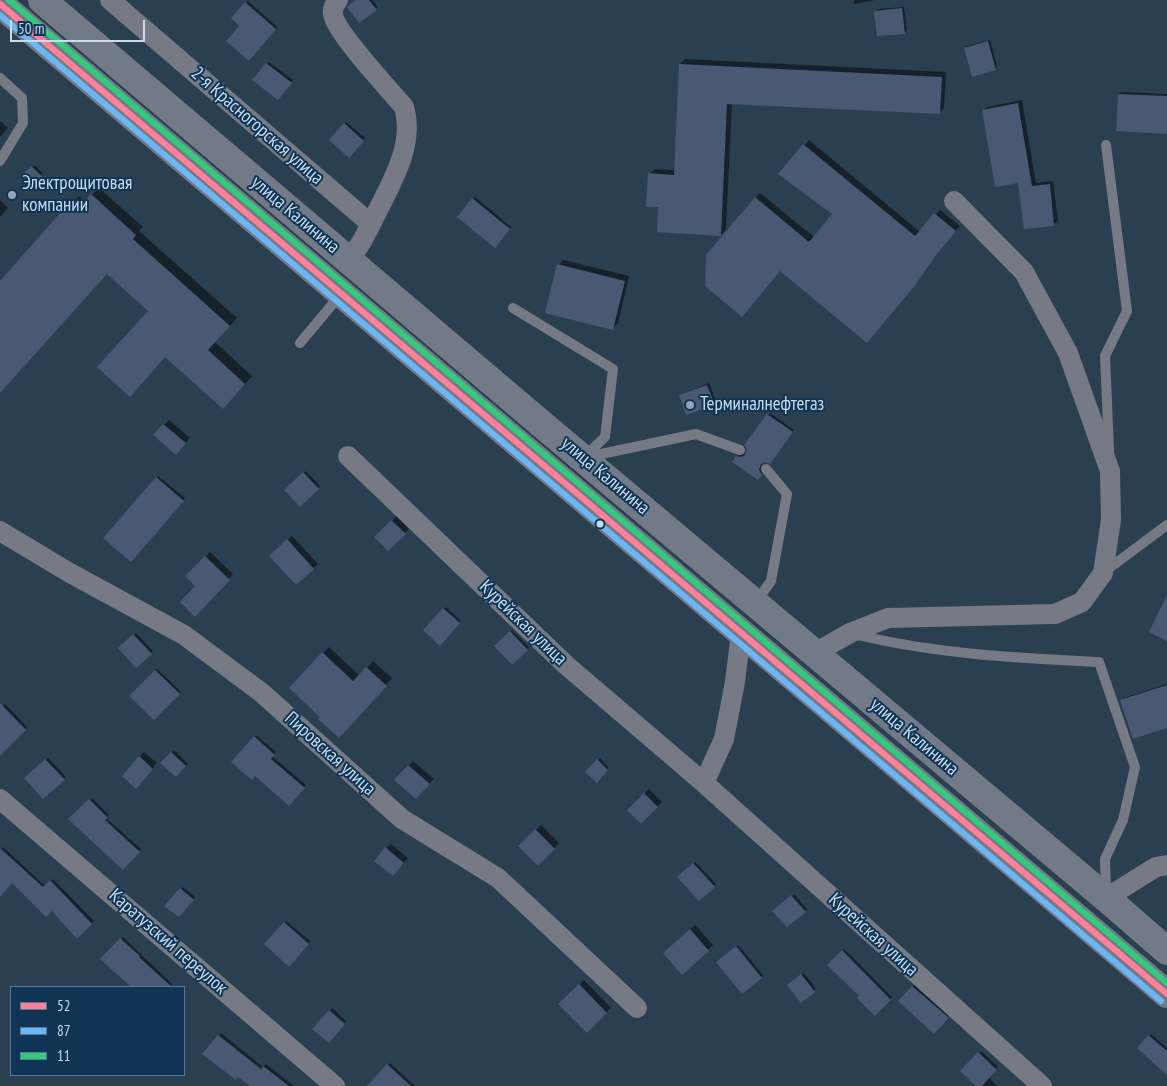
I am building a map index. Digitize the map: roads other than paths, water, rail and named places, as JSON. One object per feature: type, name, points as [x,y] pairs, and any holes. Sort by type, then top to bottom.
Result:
[{"type":"main road","name":"улица Калинина","points":[[42,0],[1106,898],[1167,952]]},
{"type":"main road","name":"улица Калинина","points":[[0,4],[1167,994]]},
{"type":"main road","points":[[474,407],[495,384]]},
{"type":"main road","points":[[563,482],[583,458]]},
{"type":"street","name":"2-я Красногорская улица","points":[[110,0],[371,224]]},
{"type":"street","points":[[338,0],[332,12],[334,18],[351,45],[404,107],[408,120],[405,148],[371,224],[349,260]]},
{"type":"street","points":[[815,652],[850,632],[888,618],[1055,614],[1082,602],[1103,573],[1111,520],[1110,471],[1068,353],[1024,272],[954,201]]},
{"type":"street","name":"Курейская улица","points":[[348,456],[566,665],[704,784],[1042,1086]]},
{"type":"street","name":"Пировская улица","points":[[0,531],[70,573],[184,635],[262,693],[402,819],[498,878],[637,1008]]},
{"type":"street","points":[[704,784],[724,738],[742,633]]},
{"type":"street","name":"Каратузский переулок","points":[[0,799],[335,1086]]},
{"type":"street","points":[[1106,898],[1164,864]]},
{"type":"lane","points":[[0,78],[22,98],[23,123],[0,161]]},
{"type":"lane","points":[[1106,145],[1127,311],[1105,356],[1110,471]]},
{"type":"lane","points":[[300,343],[342,294]]},
{"type":"lane","points":[[513,308],[613,369],[605,437],[583,458]]},
{"type":"lane","points":[[583,458],[696,434],[740,450]]},
{"type":"lane","points":[[756,603],[771,581],[787,494],[766,469]]},
{"type":"lane","points":[[1103,573],[1167,525]]},
{"type":"lane","points":[[850,632],[888,642],[1005,657],[1099,662],[1135,767],[1122,820],[1105,860],[1106,898]]},
{"type":"place","name":"Электрощитовая компании","points":[[12,195]]},
{"type":"place","name":"Терминалнефтегаз","points":[[690,405]]}]
